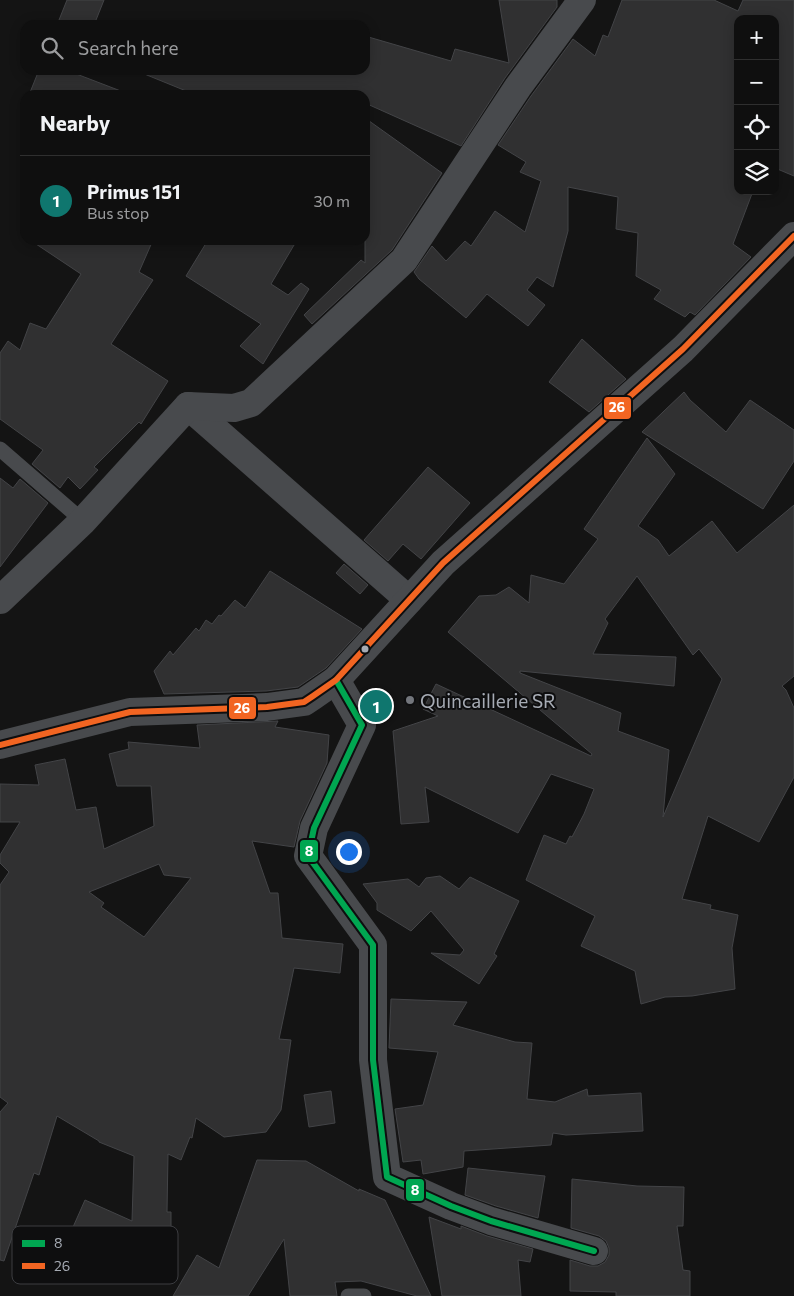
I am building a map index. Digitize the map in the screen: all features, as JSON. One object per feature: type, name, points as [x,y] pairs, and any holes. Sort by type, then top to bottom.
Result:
[{"type":"street","points":[[188,406],[234,408],[251,403],[404,260],[518,87],[582,0]]},
{"type":"street","points":[[0,745],[130,712],[267,707],[304,702],[336,680],[443,563],[683,349],[794,236]]},
{"type":"street","points":[[0,600],[83,521],[188,406]]},
{"type":"street","points":[[188,406],[409,600]]},
{"type":"street","points":[[336,680],[362,725],[314,828],[308,856],[373,945],[373,1060],[387,1177],[451,1206],[491,1221],[594,1251]]},
{"type":"lane","points":[[0,449],[83,521]]},
{"type":"lane","points":[[348,1296],[364,1296]]},
{"type":"building","points":[[67,0],[104,0],[96,20],[59,20]]},
{"type":"building","points":[[499,0],[557,0],[557,7],[505,78],[461,146],[370,105],[370,90],[184,90],[147,75],[370,75],[370,37],[451,61],[455,49],[509,63]]},
{"type":"building","points":[[622,0],[714,0],[738,11],[743,0],[794,0],[794,176],[779,170],[779,15],[734,15],[734,195],[751,195],[733,244],[751,257],[695,315],[690,312],[685,317],[654,299],[661,290],[636,276],[638,233],[616,229],[618,197],[568,187],[568,231],[553,287],[537,277],[527,290],[545,305],[528,326],[487,294],[466,318],[419,279],[414,272],[432,246],[446,261],[465,241],[471,246],[495,211],[525,232],[541,181],[520,172],[526,162],[498,145],[573,39],[595,56],[603,35],[608,37]]},
{"type":"building","points":[[37,75],[79,75],[118,90],[31,90]]},
{"type":"building","points":[[370,122],[442,173],[392,250],[312,324],[304,315],[361,260],[365,263],[365,245],[370,245]]},
{"type":"building","points":[[38,245],[151,245],[139,272],[153,280],[111,344],[168,381],[141,424],[139,422],[94,467],[98,470],[80,489],[68,477],[60,488],[32,464],[43,450],[0,419],[0,353],[8,341],[20,350],[30,323],[46,329],[81,274]]},
{"type":"building","points":[[205,245],[294,245],[271,284],[288,295],[301,283],[309,289],[263,364],[240,346],[261,324],[186,276]]},
{"type":"building","points":[[582,339],[626,379],[589,412],[549,382]]},
{"type":"building","points":[[684,392],[690,400],[726,432],[750,400],[794,430],[794,461],[763,509],[642,432]]},
{"type":"building","points":[[647,438],[675,474],[638,526],[658,540],[669,556],[712,521],[737,553],[794,505],[794,676],[782,686],[786,690],[794,708],[794,777],[759,842],[708,816],[682,899],[711,905],[710,909],[738,915],[732,948],[735,989],[692,996],[665,997],[641,1004],[635,971],[581,946],[595,916],[526,880],[544,835],[566,844],[570,836],[572,837],[584,814],[594,789],[551,774],[518,833],[425,787],[429,822],[401,824],[393,731],[438,716],[423,709],[436,684],[591,756],[592,754],[448,632],[479,596],[496,595],[509,587],[529,603],[531,575],[564,584],[598,539],[584,529]],"holes":[[[637,576],[693,655],[699,649],[722,679],[663,817],[669,750],[618,731],[621,713],[520,673],[520,671],[674,686],[676,657],[593,654],[608,623],[605,619]]]},
{"type":"building","points":[[428,467],[470,503],[421,559],[403,544],[388,561],[364,540]]},
{"type":"building","points":[[0,478],[13,488],[20,479],[48,503],[0,567]]},
{"type":"building","points":[[344,564],[368,585],[360,594],[336,573]]},
{"type":"building","points":[[270,571],[362,629],[326,668],[298,687],[266,691],[164,694],[154,671],[170,651],[173,655],[196,628],[199,631],[206,620],[212,624],[235,600],[245,608]]},
{"type":"building","points":[[278,721],[275,727],[329,735],[327,763],[300,821],[294,847],[252,841],[270,893],[278,893],[282,938],[343,944],[340,973],[294,968],[279,1039],[291,1040],[281,1110],[266,1132],[224,1137],[196,1118],[192,1138],[190,1137],[181,1160],[168,1154],[167,1212],[171,1212],[171,1226],[74,1226],[85,1200],[132,1221],[134,1156],[99,1142],[57,1116],[39,1175],[34,1173],[16,1226],[12,1226],[12,1238],[4,1261],[0,1260],[0,1112],[8,1103],[0,1097],[0,885],[9,872],[0,863],[0,855],[20,822],[0,822],[0,784],[39,785],[35,765],[65,759],[76,810],[96,807],[104,849],[154,826],[151,786],[117,786],[109,754],[129,749],[128,742],[200,748],[197,725]],"holes":[[[159,864],[164,875],[191,878],[144,937],[101,907],[104,903],[89,892]]]},
{"type":"building","points":[[440,876],[459,889],[470,877],[519,901],[494,954],[497,956],[479,984],[431,953],[460,955],[464,950],[431,911],[411,931],[377,910],[377,903],[363,884],[408,879],[419,887],[426,878]]},
{"type":"building","points":[[391,999],[467,1002],[453,1025],[515,1042],[532,1043],[527,1099],[555,1102],[587,1089],[588,1096],[641,1093],[643,1131],[566,1135],[553,1133],[551,1145],[464,1151],[463,1167],[423,1174],[421,1160],[403,1162],[395,1109],[423,1105],[438,1052],[389,1048]]},
{"type":"building","points":[[331,1091],[335,1123],[309,1127],[304,1095]]},
{"type":"building","points":[[257,1160],[306,1161],[359,1191],[359,1189],[385,1200],[431,1296],[417,1296],[361,1281],[335,1282],[337,1296],[290,1296],[284,1239],[248,1296],[173,1296],[197,1255],[219,1268]]},
{"type":"building","points":[[468,1168],[545,1176],[538,1218],[465,1195]]},
{"type":"building","points":[[572,1179],[637,1186],[684,1187],[683,1226],[677,1226],[683,1270],[690,1271],[690,1296],[616,1296],[616,1292],[570,1291],[570,1260],[590,1266],[598,1266],[605,1262],[609,1255],[606,1241],[599,1236],[571,1228]]},
{"type":"building","points":[[429,1217],[461,1229],[461,1226],[487,1236],[533,1249],[530,1262],[518,1260],[521,1296],[442,1296]]},
{"type":"transit line","name":"26","points":[[0,745],[130,712],[267,707],[304,702],[336,680],[443,563],[683,349],[794,236]]},
{"type":"transit line","name":"8","points":[[336,680],[362,725],[314,828],[308,856],[373,945],[373,1060],[387,1177],[451,1206],[491,1221],[594,1251]]},
{"type":"place","name":"Quincaillerie SR","points":[[410,700]]},
{"type":"place","name":"Primus 151","points":[[376,706]]}]
